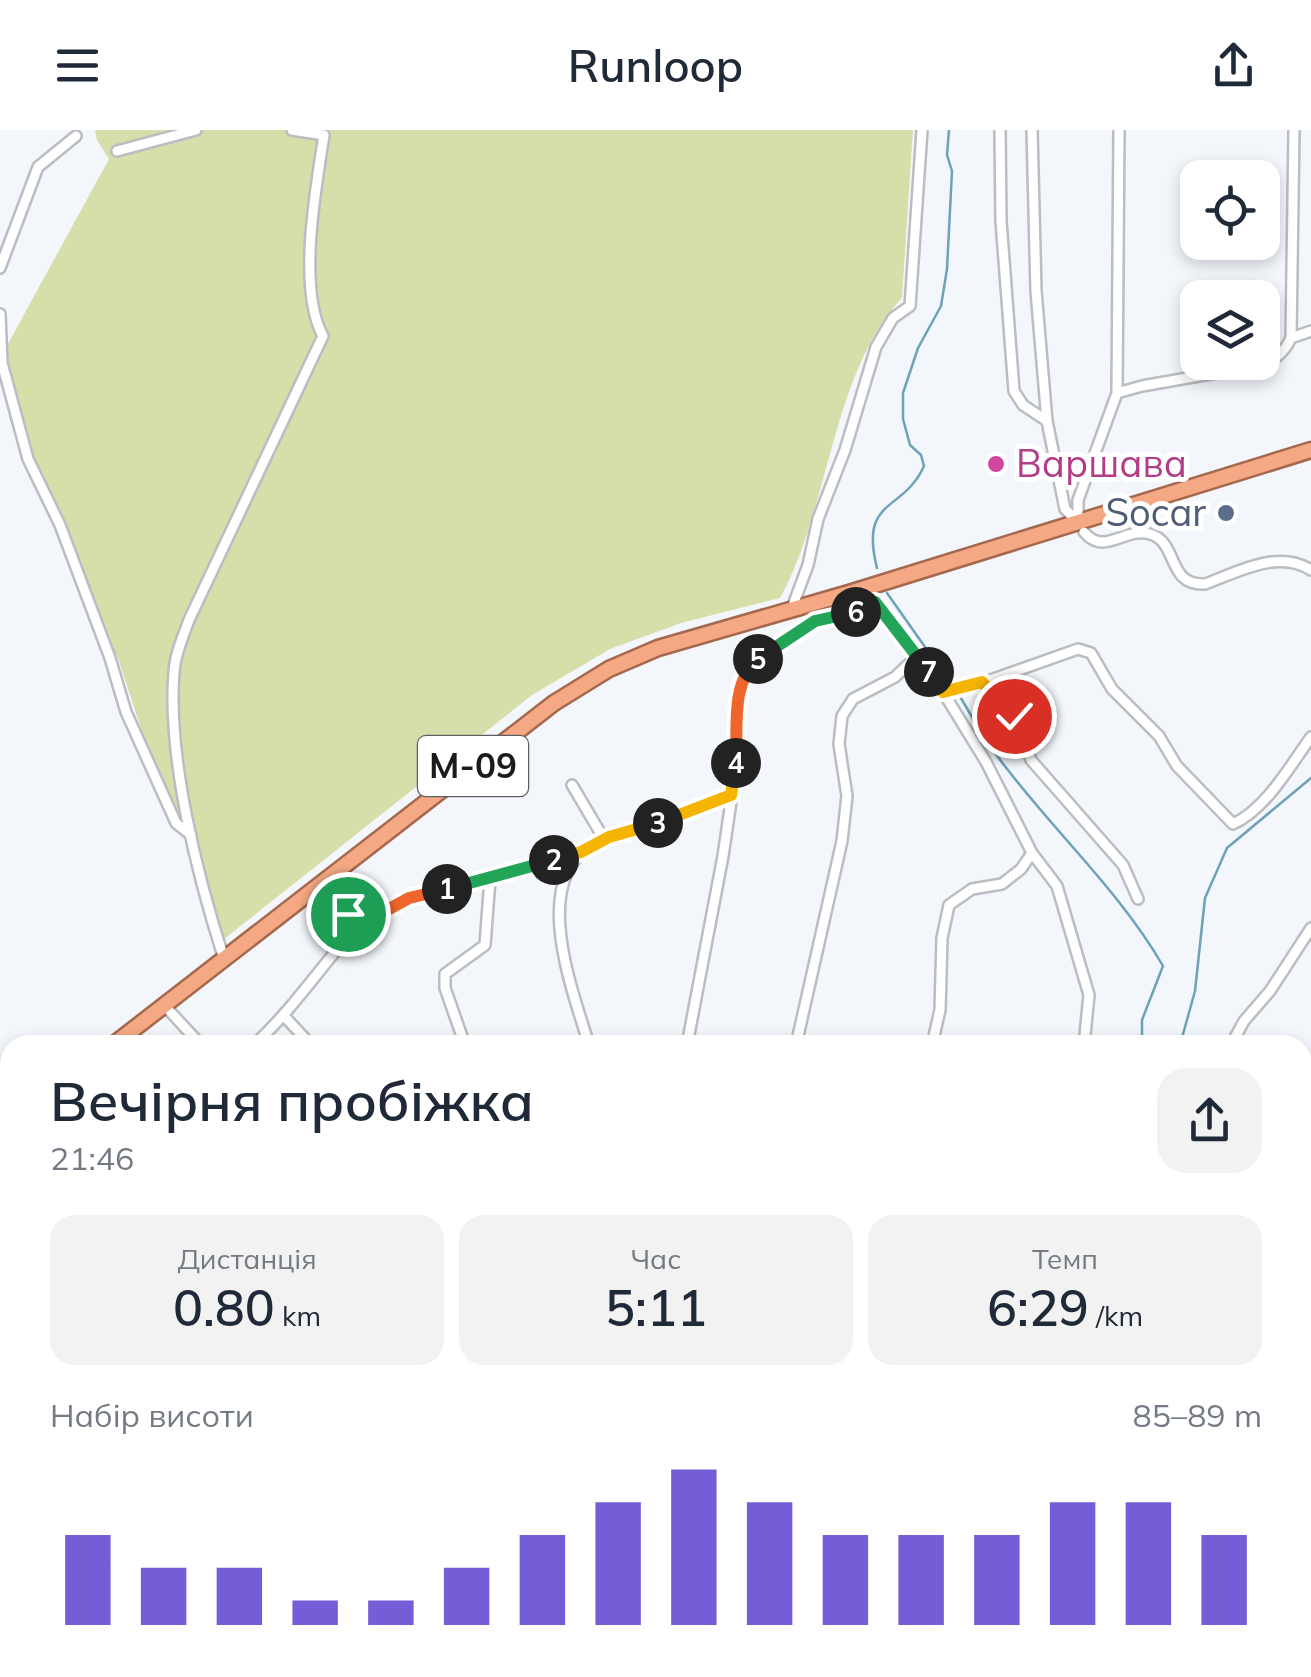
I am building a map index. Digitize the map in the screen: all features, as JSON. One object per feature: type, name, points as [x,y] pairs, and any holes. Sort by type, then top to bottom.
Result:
[{"type":"highway","name":"М-09","points":[[126,1035],[588,680],[658,648],[1081,528],[1311,450]]},
{"type":"street","points":[[117,152],[196,130]]},
{"type":"street","points":[[224,959],[191,836],[173,721],[174,668],[180,642],[323,336],[311,304],[314,201],[324,134],[292,130]]},
{"type":"street","points":[[792,608],[876,347],[893,318],[910,306],[922,130]]},
{"type":"street","points":[[1000,130],[1001,222],[1014,391],[1023,405],[1047,420]]},
{"type":"street","points":[[1032,130],[1034,256],[1047,420],[1065,509],[1090,540],[1100,543],[1138,532],[1153,534],[1166,548],[1181,576],[1194,584],[1280,560],[1311,570]]},
{"type":"street","points":[[1081,528],[1078,500],[1117,394],[1119,130]]},
{"type":"street","points":[[1117,394],[1256,366],[1285,351],[1292,338],[1294,130]]},
{"type":"street","points":[[0,268],[38,167],[76,136]]},
{"type":"street","points":[[0,314],[2,363],[28,458],[60,525],[133,729],[176,823],[191,836]]},
{"type":"street","points":[[1292,338],[1311,331]]},
{"type":"street","points":[[866,588],[943,692],[986,762],[1032,853],[1057,886],[1089,995],[1085,1035]]},
{"type":"street","points":[[689,1035],[723,856],[736,768],[739,691],[748,667],[815,621],[862,611],[875,602]]},
{"type":"street","points":[[943,692],[1078,649],[1091,653],[1112,689],[1159,736],[1177,766],[1232,824],[1246,816],[1277,784],[1311,737]]},
{"type":"street","points":[[798,1035],[842,841],[846,796],[839,744],[842,716],[853,698],[895,677],[917,656]]},
{"type":"street","points":[[982,682],[1014,716],[1031,760],[1124,865],[1138,899]]},
{"type":"street","points":[[572,785],[604,839]]},
{"type":"street","points":[[265,1035],[284,1017],[293,1000],[355,928],[409,898],[581,852],[604,839],[674,818],[731,795]]},
{"type":"street","points":[[581,852],[564,878],[559,913],[567,964],[586,1035]]},
{"type":"street","points":[[934,1035],[940,1010],[942,938],[949,905],[972,889],[1002,884],[1021,869],[1032,853]]},
{"type":"street","points":[[461,1035],[445,988],[445,974],[485,946],[490,879]]},
{"type":"street","points":[[317,888],[336,908],[362,924]]},
{"type":"street","points":[[1236,1035],[1311,928]]},
{"type":"street","points":[[165,1006],[192,1035]]},
{"type":"street","points":[[284,1017],[301,1035]]},
{"type":"green space","points":[[95,130],[913,130],[902,298],[879,328],[860,363],[797,562],[780,598],[681,623],[610,649],[532,695],[219,943],[195,833],[176,812],[144,738],[118,658],[96,621],[67,524],[33,456],[3,353],[109,159]]},
{"type":"waterway","points":[[877,568],[873,545],[878,517],[915,481],[924,466],[921,455],[910,445],[903,419],[903,393],[918,348],[941,306],[952,171],[947,155],[949,130]]},
{"type":"waterway","points":[[887,593],[949,681]]},
{"type":"waterway","points":[[958,693],[979,729]]},
{"type":"waterway","points":[[995,753],[1125,910],[1163,966],[1142,1020],[1142,1035]]},
{"type":"waterway","points":[[1183,1035],[1195,991],[1205,898],[1227,848],[1311,778]]},
{"type":"place","name":"Варшава","points":[[996,464]]},
{"type":"place","name":"Socar","points":[[1226,513]]},
{"type":"route","points":[[348,914],[362,924],[409,898],[581,852],[609,837],[674,818],[731,795],[739,691],[748,667],[815,621],[862,611],[875,602],[943,692],[982,682],[1014,716]]}]
